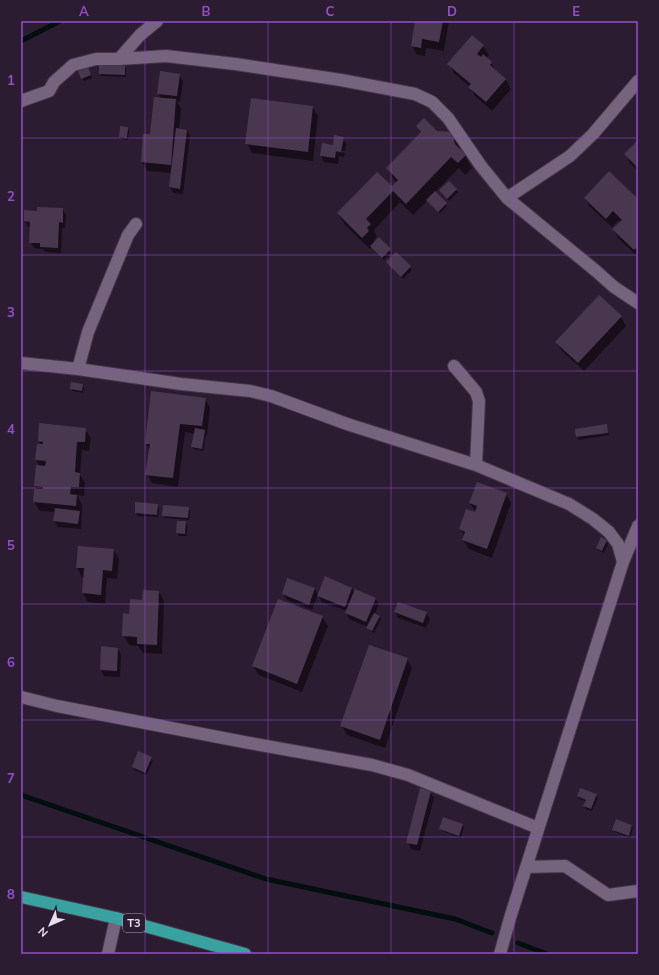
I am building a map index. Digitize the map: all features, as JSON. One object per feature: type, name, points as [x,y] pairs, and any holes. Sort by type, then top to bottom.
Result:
[{"type":"highway","name":"T3","points":[[21,897],[116,918],[231,952],[246,954]]},
{"type":"street","points":[[119,59],[140,35],[157,21]]},
{"type":"street","points":[[21,101],[49,91],[54,82],[73,65],[96,59],[166,56],[236,64],[341,80],[415,94],[432,102],[448,118],[481,166],[508,198],[614,287],[637,300]]},
{"type":"street","points":[[508,198],[570,156],[593,134],[638,81]]},
{"type":"street","points":[[78,369],[88,332],[128,235],[136,224]]},
{"type":"street","points":[[21,363],[78,369],[181,384],[250,391],[271,396],[347,424],[476,465],[569,504],[593,519],[609,532],[618,544],[623,562]]},
{"type":"street","points":[[454,366],[476,392],[478,401],[476,465]]},
{"type":"street","points":[[500,954],[538,828],[623,562],[638,526]]},
{"type":"street","points":[[21,697],[57,706],[236,741],[372,765],[408,775],[538,828]]},
{"type":"street","points":[[526,867],[565,866],[608,895],[638,891]]},
{"type":"street","points":[[108,954],[116,918]]},
{"type":"building","points":[[415,21],[443,21],[439,42],[422,39],[421,48],[411,46]]},
{"type":"building","points":[[472,35],[484,45],[477,54],[481,57],[483,54],[492,62],[490,65],[506,79],[486,102],[468,87],[471,84],[447,64]]},
{"type":"building","points":[[99,65],[125,66],[125,75],[99,74]]},
{"type":"building","points":[[88,67],[91,75],[81,79],[78,71]]},
{"type":"building","points":[[160,71],[180,74],[177,96],[157,94]]},
{"type":"building","points":[[154,97],[176,99],[171,165],[141,162],[143,134],[150,134]]},
{"type":"building","points":[[251,98],[313,106],[308,152],[245,144]]},
{"type":"building","points":[[424,118],[437,131],[452,132],[455,144],[466,155],[458,163],[451,157],[406,204],[393,191],[366,219],[371,224],[367,228],[369,231],[362,238],[337,213],[377,172],[392,186],[398,180],[386,168],[421,132],[416,126]]},
{"type":"building","points":[[120,126],[128,127],[127,138],[119,137]]},
{"type":"building","points":[[176,128],[187,130],[180,189],[169,187]]},
{"type":"building","points":[[334,135],[344,137],[341,152],[336,151],[335,158],[320,156],[322,143],[333,145]]},
{"type":"building","points":[[638,140],[638,168],[624,154]]},
{"type":"building","points":[[609,171],[638,199],[638,246],[634,250],[612,229],[622,220],[613,211],[606,219],[584,198]]},
{"type":"building","points":[[449,181],[457,189],[447,199],[439,190]]},
{"type":"building","points":[[435,191],[447,203],[438,212],[426,200]]},
{"type":"building","points":[[37,207],[63,208],[63,223],[59,222],[58,248],[40,247],[40,243],[29,243],[30,222],[24,221],[24,210],[37,211]]},
{"type":"building","points":[[379,237],[391,249],[382,258],[370,246]]},
{"type":"building","points":[[396,252],[411,266],[401,277],[386,262]]},
{"type":"building","points":[[599,295],[622,316],[578,363],[555,342]]},
{"type":"building","points":[[71,382],[83,384],[82,391],[70,389]]},
{"type":"building","points":[[151,391],[206,398],[202,426],[180,424],[173,478],[145,475],[150,444],[145,444]]},
{"type":"building","points":[[39,423],[86,428],[85,442],[77,442],[75,472],[80,473],[79,487],[71,487],[70,494],[77,495],[76,506],[33,502],[34,489],[43,489],[43,487],[34,486],[36,465],[45,466],[46,461],[35,460],[37,444],[43,444],[43,442],[38,441]]},
{"type":"building","points":[[607,424],[608,433],[576,437],[575,429]]},
{"type":"building","points":[[195,428],[205,430],[202,449],[191,447]]},
{"type":"building","points":[[477,482],[507,493],[487,549],[462,540],[465,532],[459,529],[466,509],[475,512],[477,506],[469,503]]},
{"type":"building","points":[[135,502],[158,504],[157,515],[135,513]]},
{"type":"building","points":[[163,505],[189,507],[188,518],[162,516]]},
{"type":"building","points":[[55,508],[80,511],[78,524],[53,521]]},
{"type":"building","points":[[177,521],[186,521],[185,534],[176,533]]},
{"type":"building","points":[[601,537],[607,540],[602,551],[596,548]]},
{"type":"building","points":[[78,546],[114,549],[112,571],[103,570],[101,595],[82,593],[84,568],[76,568]]},
{"type":"building","points":[[325,576],[352,588],[345,607],[317,596]]},
{"type":"building","points":[[287,578],[315,588],[309,605],[282,594]]},
{"type":"building","points":[[355,589],[376,598],[366,622],[345,613]]},
{"type":"building","points":[[143,590],[159,591],[157,645],[137,644],[137,637],[122,636],[123,613],[129,614],[130,599],[142,600]]},
{"type":"building","points":[[278,599],[323,616],[297,684],[252,666]]},
{"type":"building","points":[[398,602],[427,612],[423,623],[394,612]]},
{"type":"building","points":[[374,613],[380,616],[372,631],[366,628]]},
{"type":"building","points":[[369,645],[408,658],[380,740],[340,726]]},
{"type":"building","points":[[101,646],[118,648],[117,671],[100,670]]},
{"type":"building","points":[[138,751],[152,757],[145,773],[132,767]]},
{"type":"building","points":[[420,788],[431,791],[417,845],[406,843]]},
{"type":"building","points":[[580,788],[597,794],[591,809],[583,806],[586,800],[577,796]]},
{"type":"building","points":[[443,817],[463,824],[459,836],[439,829]]},
{"type":"building","points":[[616,819],[632,825],[629,836],[612,830]]},
{"type":"waterway","points":[[21,41],[60,21]]},
{"type":"waterway","points":[[21,795],[266,879],[455,919],[492,933]]},
{"type":"waterway","points":[[518,943],[547,954]]}]
